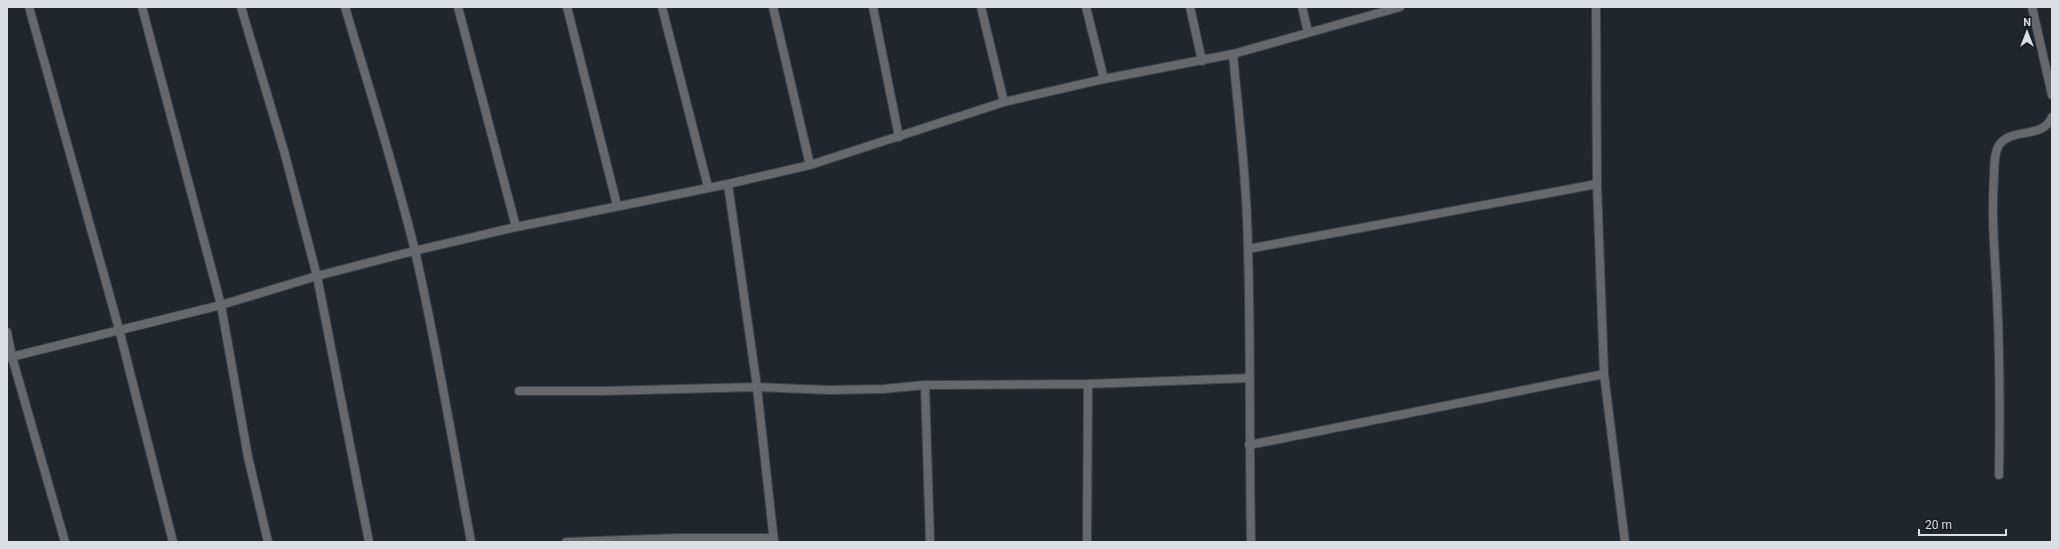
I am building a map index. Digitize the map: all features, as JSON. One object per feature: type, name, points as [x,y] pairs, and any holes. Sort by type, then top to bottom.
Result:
[{"type":"street","points":[[29,7],[119,329],[173,542]]},
{"type":"street","points":[[142,7],[221,305],[248,457],[268,542]]},
{"type":"street","points":[[241,7],[284,151],[317,276],[369,542]]},
{"type":"street","points":[[345,7],[395,177],[414,251],[438,365],[471,542]]},
{"type":"street","points":[[458,7],[516,227]]},
{"type":"street","points":[[567,7],[617,205]]},
{"type":"street","points":[[662,7],[708,187]]},
{"type":"street","points":[[773,7],[810,165]]},
{"type":"street","points":[[873,7],[899,137]]},
{"type":"street","points":[[981,7],[1004,102]]},
{"type":"street","points":[[1086,7],[1104,79]]},
{"type":"street","points":[[1190,7],[1202,61]]},
{"type":"street","points":[[1302,7],[1308,32]]},
{"type":"street","points":[[10,358],[119,329],[221,305],[317,276],[414,251],[617,205],[728,184],[810,165],[1004,102],[1104,79],[1233,54],[1400,7]]},
{"type":"street","points":[[1596,7],[1597,184],[1604,374],[1625,542]]},
{"type":"street","points":[[2032,7],[2052,95]]},
{"type":"street","points":[[1233,54],[1245,178],[1248,249],[1251,542]]},
{"type":"street","points":[[1999,475],[2001,365],[1993,197],[1996,152],[2002,141],[2012,135],[2040,130],[2049,124],[2052,117]]},
{"type":"street","points":[[566,542],[632,540],[773,540],[757,387],[728,184]]},
{"type":"street","points":[[1248,249],[1597,184]]},
{"type":"street","points":[[7,332],[10,358],[65,542]]},
{"type":"street","points":[[1249,444],[1604,374]]},
{"type":"street","points":[[519,391],[602,391],[757,387],[829,390],[883,389],[925,385],[1088,384],[1250,378]]},
{"type":"street","points":[[1087,542],[1088,384]]},
{"type":"street","points":[[925,385],[930,542]]}]
